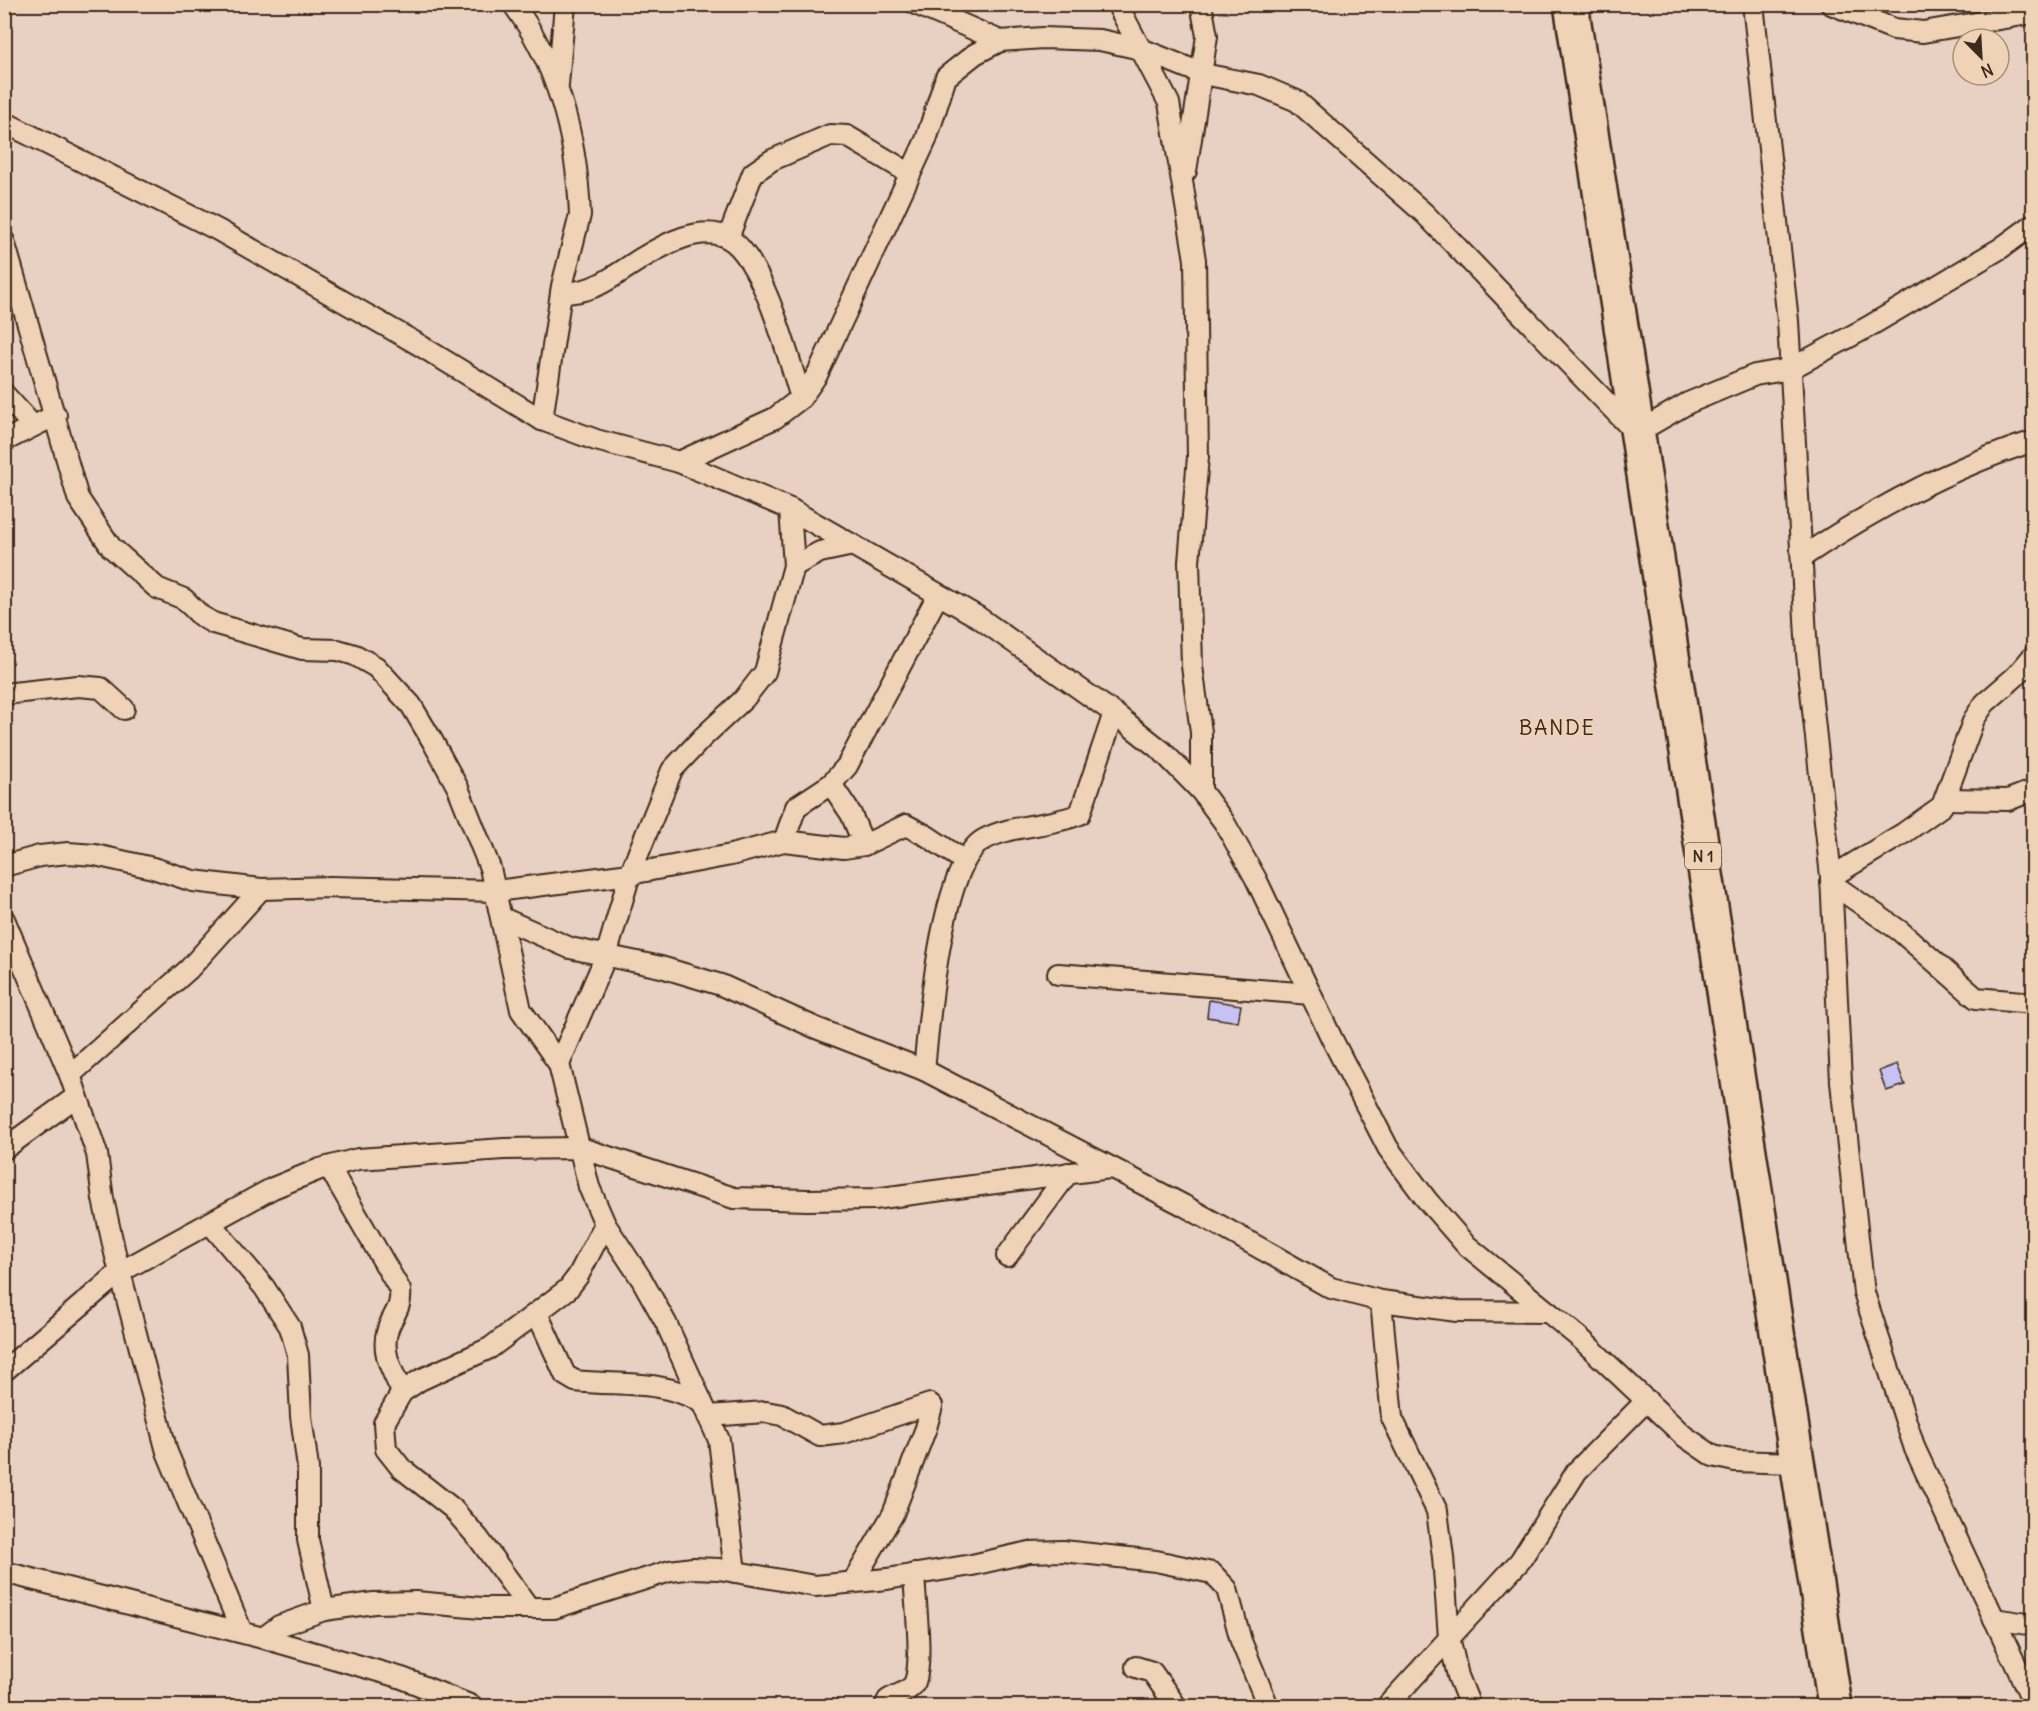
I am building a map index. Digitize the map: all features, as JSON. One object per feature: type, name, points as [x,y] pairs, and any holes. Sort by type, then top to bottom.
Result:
[{"type":"highway","name":"N 1","points":[[1571,4],[1835,1707]]},
{"type":"street","points":[[513,4],[558,85],[570,130],[580,214],[571,242],[561,293],[542,420]]},
{"type":"street","points":[[558,85],[565,4]]},
{"type":"street","points":[[916,4],[1000,41]]},
{"type":"street","points":[[1117,4],[1169,103],[1195,260],[1198,457],[1189,562],[1192,666],[1201,732],[1201,791]]},
{"type":"street","points":[[1184,186],[1203,74],[1207,36],[1201,4]]},
{"type":"street","points":[[1753,4],[1790,369],[1808,654],[1831,880],[1841,1082],[1864,1293],[1916,1449],[2034,1704]]},
{"type":"street","points":[[1831,4],[1894,29],[1923,33],[2034,13]]},
{"type":"street","points":[[679,462],[775,418],[801,398],[818,375],[926,140],[946,77],[975,54],[1000,41],[1043,38],[1100,40],[1141,49],[1203,74],[1259,85],[1297,101],[1425,214],[1636,433],[1688,403],[1755,375],[1790,369],[1888,315],[2001,248],[2034,224]]},
{"type":"street","points":[[4,122],[218,230],[416,343],[542,420],[597,440],[679,462],[790,509],[978,617],[1113,713],[1162,751],[1201,791],[1224,822],[1256,879],[1388,1148],[1426,1199],[1466,1244],[1548,1312],[1684,1436],[1713,1456],[1735,1461],[1797,1463]]},
{"type":"street","points":[[728,238],[753,173],[772,160],[830,135],[847,136],[909,173]]},
{"type":"street","points":[[561,293],[589,291],[648,254],[689,235],[711,234],[728,238],[743,251],[764,287],[801,398]]},
{"type":"street","points":[[4,241],[56,415],[78,498],[111,548],[157,588],[184,598],[201,616],[213,623],[302,649],[338,650],[355,655],[376,667],[416,714],[458,788],[490,868],[521,1010],[559,1064],[589,1187],[605,1224],[666,1323],[719,1440],[735,1572]]},
{"type":"street","points":[[4,394],[33,426]]},
{"type":"street","points":[[4,441],[56,415]]},
{"type":"street","points":[[1802,557],[1838,533],[1923,485],[1990,454],[2034,441]]},
{"type":"street","points":[[559,1064],[606,956],[630,874],[672,770],[744,699],[765,672],[794,566],[790,509]]},
{"type":"street","points":[[794,566],[820,552],[853,545]]},
{"type":"street","points":[[784,841],[796,807],[831,784],[846,766],[938,595]]},
{"type":"street","points":[[1831,880],[1905,833],[1942,806],[1974,719],[1985,703],[2016,676],[2034,655]]},
{"type":"street","points":[[4,694],[78,686],[101,688],[124,709]]},
{"type":"street","points":[[924,1070],[932,992],[943,928],[963,860],[981,841],[999,833],[1080,814],[1113,713]]},
{"type":"street","points":[[831,784],[851,814],[864,845]]},
{"type":"street","points":[[1945,799],[2008,800],[2034,790]]},
{"type":"street","points":[[4,866],[40,856],[68,853],[95,855],[153,868],[193,881],[261,889],[331,887],[496,891],[630,874],[731,855],[784,841],[844,848],[864,845],[906,825],[963,860]]},
{"type":"street","points":[[1831,880],[1900,931],[1976,998],[2034,1003]]},
{"type":"street","points":[[69,1075],[189,969],[261,889]]},
{"type":"street","points":[[502,918],[570,948],[661,967],[721,985],[816,1028],[924,1070],[1183,1205],[1331,1288],[1381,1301],[1457,1311],[1548,1312]]},
{"type":"street","points":[[4,919],[69,1075],[97,1154],[103,1199],[120,1272],[167,1452],[242,1632]]},
{"type":"street","points":[[1058,974],[1311,994]]},
{"type":"street","points":[[4,1149],[77,1096]]},
{"type":"street","points":[[4,1371],[120,1272],[273,1188],[358,1158],[504,1149],[581,1148],[734,1198],[874,1199],[1110,1168]]},
{"type":"street","points":[[329,1167],[400,1290],[398,1312],[388,1328],[385,1344],[388,1359],[402,1392]]},
{"type":"street","points":[[1007,1256],[1068,1173]]},
{"type":"street","points":[[210,1223],[264,1287],[290,1327],[298,1355],[301,1416],[308,1468],[308,1540],[324,1610]]},
{"type":"street","points":[[529,1608],[479,1539],[452,1508],[401,1468],[386,1449],[384,1423],[402,1392],[420,1380],[490,1348],[568,1289],[578,1276],[605,1224]]},
{"type":"street","points":[[1381,1301],[1392,1418],[1437,1511],[1449,1638],[1458,1676],[1470,1707]]},
{"type":"street","points":[[537,1313],[565,1375],[575,1381],[654,1384],[682,1391],[704,1409],[782,1415],[820,1436],[843,1433],[930,1404],[932,1406],[926,1428],[893,1514],[853,1582]]},
{"type":"street","points":[[1387,1707],[1520,1561],[1577,1470],[1647,1400]]},
{"type":"street","points":[[263,1638],[279,1626],[324,1610],[374,1603],[554,1608],[670,1571],[693,1568],[735,1572],[815,1586],[914,1574],[1029,1552],[1063,1551],[1156,1561],[1212,1573],[1227,1589],[1241,1641],[1268,1707]]},
{"type":"street","points":[[4,1572],[242,1632],[402,1678],[472,1707]]},
{"type":"street","points":[[885,1707],[888,1700],[910,1688],[915,1682],[917,1661],[914,1574]]},
{"type":"street","points":[[1994,1619],[2034,1625]]},
{"type":"street","points":[[1136,1667],[1152,1672],[1176,1707]]},
{"type":"building","points":[[1209,1000],[1241,1005],[1238,1022],[1207,1017]]},
{"type":"building","points":[[1897,1064],[1905,1085],[1886,1091],[1879,1071]]},
{"type":"district","name":"BANDE","points":[[1557,728]]}]
